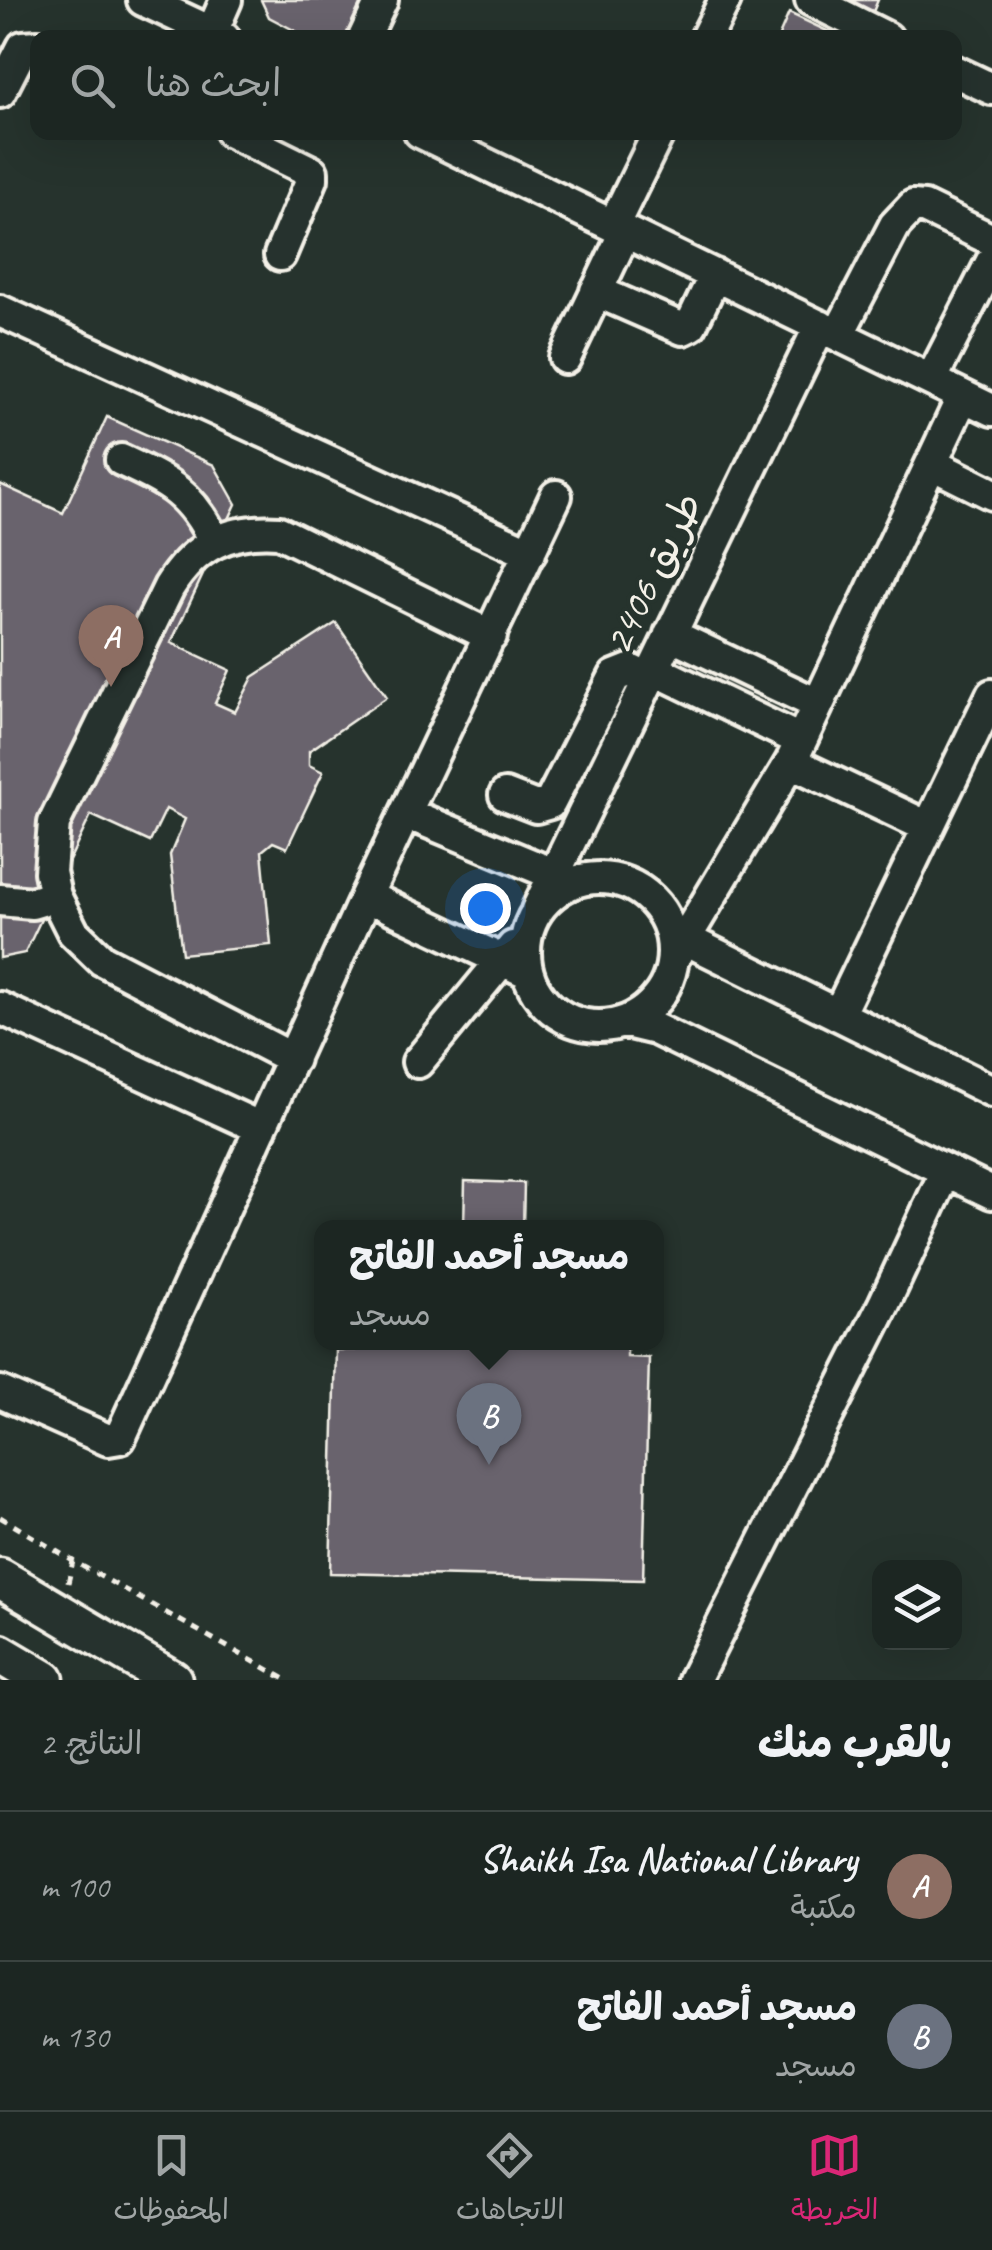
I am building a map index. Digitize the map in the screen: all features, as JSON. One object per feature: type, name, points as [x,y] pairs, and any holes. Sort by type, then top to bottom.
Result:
[{"type":"main road","points":[[0,1578],[172,1680]]},
{"type":"main road","points":[[0,1654],[44,1680]]},
{"type":"street","points":[[219,30],[226,0]]},
{"type":"street","points":[[368,30],[382,0]]},
{"type":"street","points":[[710,30],[725,0]]},
{"type":"street","points":[[811,0],[871,30]]},
{"type":"street","points":[[155,3],[208,30]]},
{"type":"street","points":[[0,92],[18,53],[23,46],[30,46]]},
{"type":"street","points":[[962,74],[992,89]]},
{"type":"street","points":[[247,140],[312,172],[280,255]]},
{"type":"street","points":[[436,140],[992,410]]},
{"type":"street","points":[[566,358],[656,140]]},
{"type":"street","name":"طريق 2406","points":[[563,878],[614,748],[670,634],[829,330],[895,225],[913,206],[924,207],[992,240]]},
{"type":"street","points":[[931,380],[992,261]]},
{"type":"street","points":[[596,291],[683,329],[691,324],[715,275]]},
{"type":"street","points":[[0,311],[530,553]]},
{"type":"street","points":[[366,896],[515,966],[555,1012],[577,1024],[602,1027],[626,1022],[644,1012],[668,979],[676,943],[795,751],[963,396]]},
{"type":"street","points":[[121,460],[185,495],[202,516],[214,541]]},
{"type":"street","points":[[932,464],[992,494]]},
{"type":"street","points":[[0,1392],[108,1440],[120,1438],[366,896],[556,496]]},
{"type":"street","points":[[293,1059],[102,960],[73,932],[55,896],[50,872],[54,823],[169,587],[180,568],[214,541],[234,533],[278,532],[490,636]]},
{"type":"street","points":[[670,634],[817,704]]},
{"type":"street","points":[[505,795],[536,807],[550,803],[615,676],[630,670],[651,674],[928,828]]},
{"type":"street","points":[[838,1015],[992,695]]},
{"type":"street","points":[[586,734],[614,748]]},
{"type":"street","points":[[406,813],[563,878],[613,878],[633,885],[663,913],[676,943],[838,1015],[992,1091]]},
{"type":"street","points":[[418,1062],[515,966],[524,951],[532,920],[563,878]]},
{"type":"street","points":[[0,900],[32,903],[55,896]]},
{"type":"street","points":[[0,1008],[261,1128]]},
{"type":"street","points":[[626,1022],[655,1029],[992,1193]]},
{"type":"street","points":[[694,1680],[946,1171]]},
{"type":"path","points":[[0,1517],[287,1680]]},
{"type":"path","points":[[60,1614],[73,1561]]},
{"type":"building","points":[[261,0],[373,0],[359,30],[294,30],[269,17]]},
{"type":"building","points":[[843,0],[878,0],[872,14]]},
{"type":"building","points":[[789,13],[825,30],[782,30]]},
{"type":"building","points":[[107,417],[214,465],[236,504],[171,643],[230,670],[215,703],[235,712],[253,677],[336,623],[387,697],[309,751],[309,765],[323,772],[287,848],[273,842],[262,851],[271,945],[182,954],[170,855],[185,819],[166,809],[150,842],[91,815],[25,953],[0,958],[0,484],[63,513]]},
{"type":"building","points":[[465,1181],[524,1183],[523,1220],[464,1220]]},
{"type":"building","points":[[336,1350],[627,1350],[627,1357],[649,1358],[643,1580],[330,1573]]},
{"type":"place","name":"Shaikh Isa National Library","points":[[111,687]]},
{"type":"place","name":"مسجد أحمد الفاتح","points":[[489,1465]]}]
